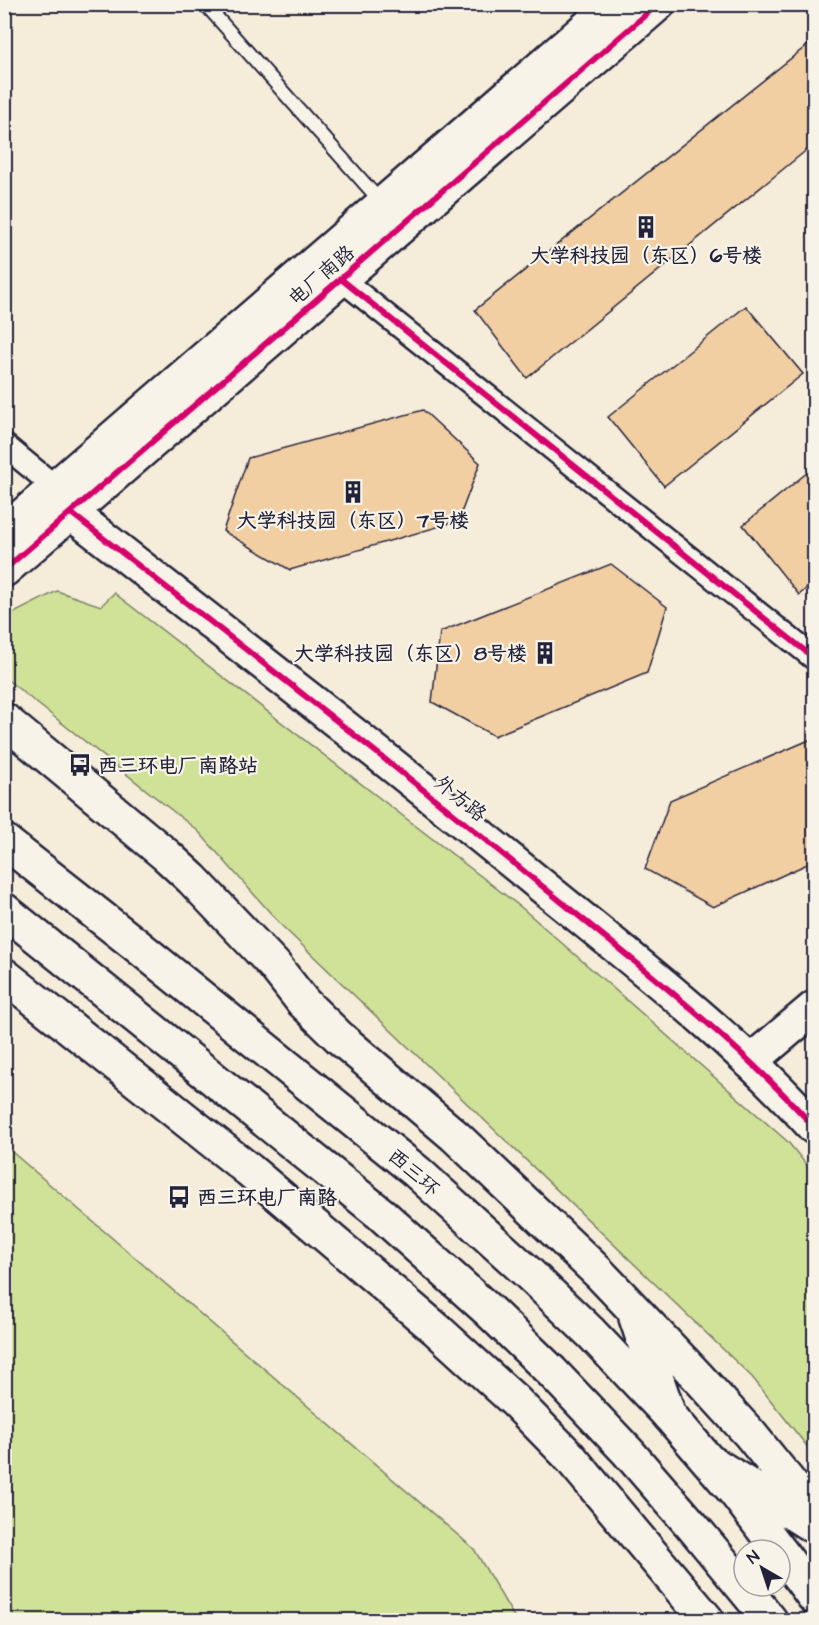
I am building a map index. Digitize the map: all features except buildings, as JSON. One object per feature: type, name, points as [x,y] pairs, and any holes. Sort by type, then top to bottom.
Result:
[{"type":"main road","name":"电厂南路","points":[[4,570],[63,500],[383,204],[614,4]]},
{"type":"main road","name":"电厂南路","points":[[4,532],[63,500],[340,279],[658,4]]},
{"type":"main road","name":"外方路","points":[[63,500],[667,988],[787,1096],[814,1127]]},
{"type":"main road","points":[[4,720],[192,879],[274,965],[311,1010],[340,1038],[455,1136],[599,1273],[750,1434],[814,1514]]},
{"type":"main road","name":"西三环","points":[[4,841],[417,1172],[525,1270],[591,1333],[669,1416],[736,1493],[771,1538]]},
{"type":"main road","points":[[4,910],[381,1214],[488,1310],[552,1372],[628,1452],[770,1620]]},
{"type":"main road","points":[[4,975],[249,1170],[436,1329],[507,1393],[568,1455],[707,1620]]},
{"type":"main road","points":[[750,1062],[814,1008]]},
{"type":"main road","points":[[633,1308],[669,1416]]},
{"type":"main road","points":[[706,1458],[814,1527]]},
{"type":"main road","name":"西三环","points":[[792,1567],[814,1597]]},
{"type":"street","points":[[340,279],[814,658]]},
{"type":"street","points":[[4,445],[63,500]]},
{"type":"lane","points":[[205,4],[383,204]]},
{"type":"green space","points":[[57,591],[101,606],[114,593],[522,908],[788,1142],[814,1174],[814,1455],[752,1377],[282,926],[198,831],[5,678],[5,625],[12,614]]},
{"type":"green space","points":[[5,1146],[474,1549],[516,1620],[5,1620]]},
{"type":"cycle path","points":[[4,570],[658,4]]},
{"type":"cycle path","points":[[341,279],[814,658]]},
{"type":"cycle path","points":[[71,513],[367,745],[648,972],[751,1062],[814,1127]]},
{"type":"place","name":"大学科技园（东区）6号楼","points":[[646,227]]},
{"type":"place","name":"大学科技园（东区）7号楼","points":[[353,492]]},
{"type":"place","name":"大学科技园（东区）8号楼","points":[[545,653]]},
{"type":"place","name":"西三环电厂南路站","points":[[80,765]]},
{"type":"place","name":"西三环电厂南路","points":[[179,1197]]}]
